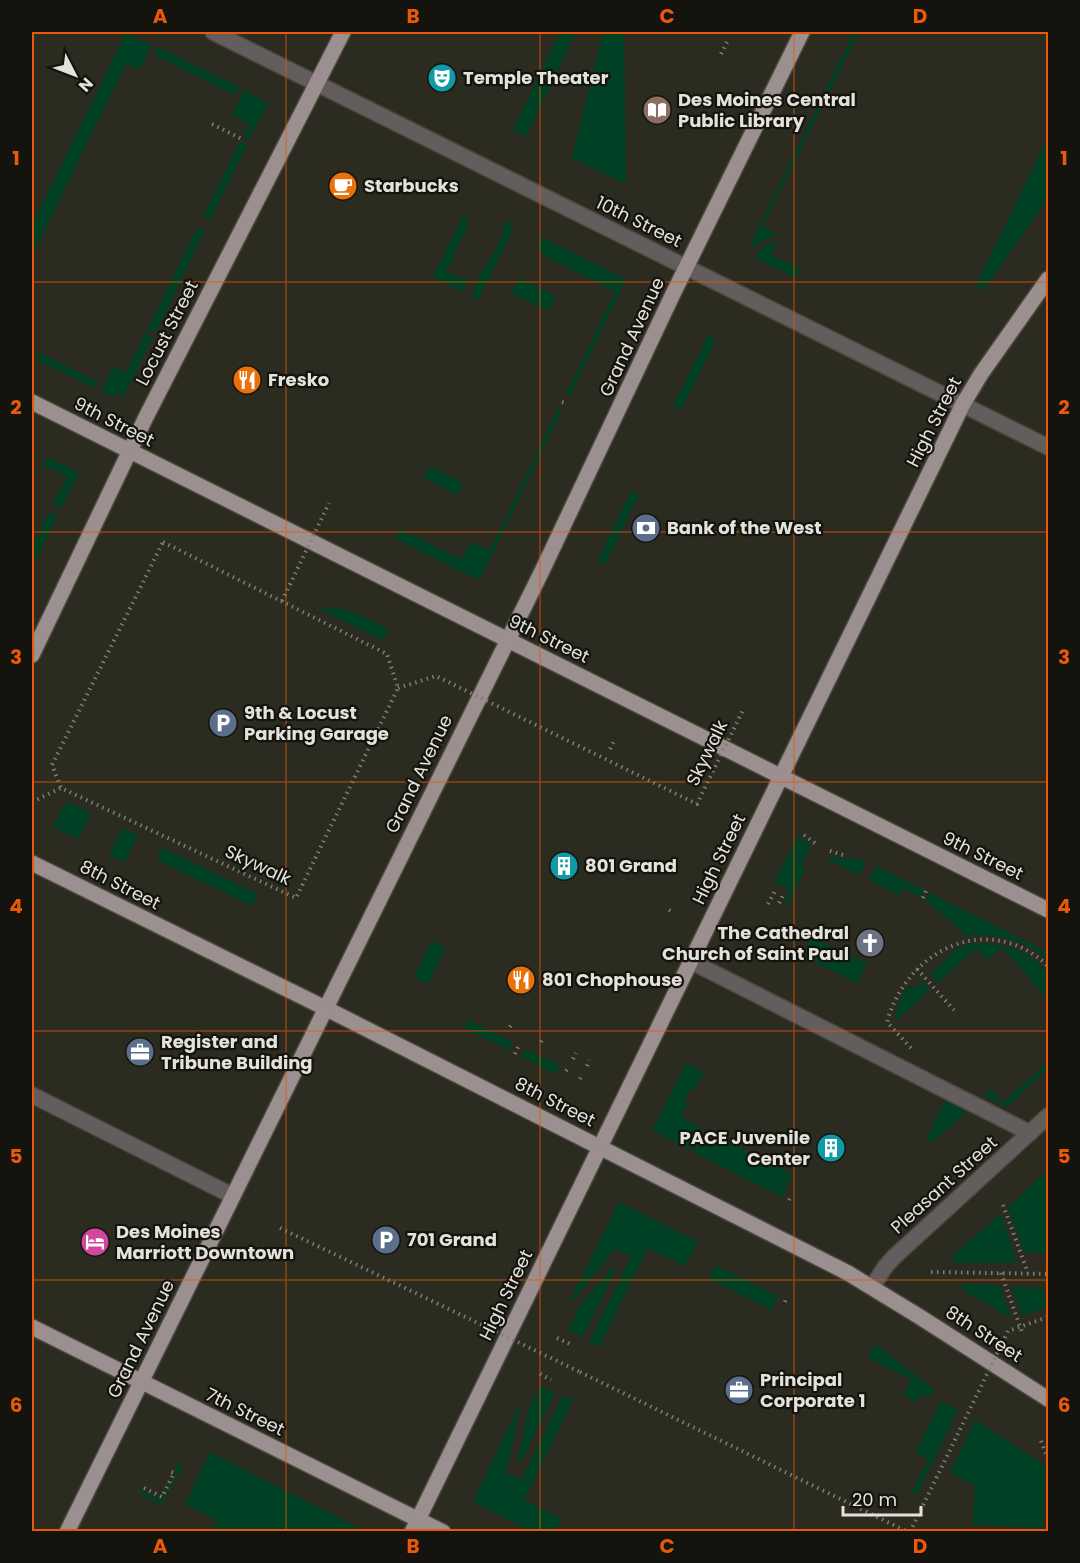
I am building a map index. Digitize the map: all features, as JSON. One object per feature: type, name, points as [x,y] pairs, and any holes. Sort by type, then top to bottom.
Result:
[{"type":"main road","name":"Locust Street","points":[[32,655],[36,633],[343,32]]},
{"type":"main road","name":"Grand Avenue","points":[[67,1532],[508,640],[802,32]]},
{"type":"main road","name":"High Street","points":[[415,1525],[963,404],[981,374],[1048,279]]},
{"type":"main road","name":"9th Street","points":[[32,402],[1048,910]]},
{"type":"main road","name":"8th Street","points":[[32,863],[325,1008],[872,1287],[1048,1399]]},
{"type":"main road","name":"7th Street","points":[[32,1327],[415,1525],[443,1532]]},
{"type":"street","name":"10th Street","points":[[213,32],[1048,447]]},
{"type":"street","points":[[690,961],[1030,1133]]},
{"type":"street","points":[[32,1095],[233,1196]]},
{"type":"street","name":"Pleasant Street","points":[[872,1287],[894,1257],[1048,1116]]},
{"type":"path","points":[[721,54],[727,42]]},
{"type":"path","points":[[212,124],[242,139]]},
{"type":"path","points":[[282,601],[329,503]]},
{"type":"path","points":[[32,802],[61,788],[51,765],[163,542],[387,654],[398,688]]},
{"type":"path","name":"Skywalk","points":[[61,788],[296,898],[398,688],[436,676],[697,804],[743,710]]},
{"type":"path","points":[[610,749],[615,739]]},
{"type":"path","points":[[804,835],[816,844]]},
{"type":"path","points":[[830,851],[843,855]]},
{"type":"path","points":[[768,904],[775,891]]},
{"type":"path","points":[[923,898],[926,891]]},
{"type":"path","points":[[779,903],[783,895]]},
{"type":"path","points":[[888,1022],[895,1000],[917,969],[939,951],[953,945],[985,939],[1000,940],[1017,944],[1032,952],[1048,966]]},
{"type":"path","points":[[917,969],[954,1010]]},
{"type":"path","points":[[882,1015],[911,1048]]},
{"type":"path","points":[[510,1027],[513,1022]]},
{"type":"path","points":[[541,1042],[543,1036]]},
{"type":"path","points":[[514,1054],[519,1045]]},
{"type":"path","points":[[573,1059],[576,1053]]},
{"type":"path","points":[[587,1066],[589,1060]]},
{"type":"path","points":[[580,1079],[583,1074]]},
{"type":"path","points":[[789,1200],[792,1195]]},
{"type":"path","points":[[1003,1205],[1028,1273]]},
{"type":"path","points":[[280,1228],[909,1532],[1008,1331],[1048,1317]]},
{"type":"path","points":[[931,1272],[1048,1274]]},
{"type":"path","points":[[1002,1273],[1022,1332]]},
{"type":"path","points":[[557,1338],[570,1344]]},
{"type":"path","points":[[540,1374],[551,1380]]},
{"type":"path","points":[[1041,1441],[1048,1459]]},
{"type":"path","points":[[144,1488],[162,1497],[172,1472]]},
{"type":"path","points":[[931,1531],[937,1532]]},
{"type":"green space","points":[[560,32],[576,32],[526,136],[513,130]]},
{"type":"green space","points":[[603,32],[624,32],[626,180],[621,182],[572,158]]},
{"type":"green space","points":[[854,32],[859,32],[762,227],[777,234],[754,246],[750,245]]},
{"type":"green space","points":[[126,33],[152,45],[140,70],[126,64],[32,256],[32,225]]},
{"type":"green space","points":[[158,47],[239,87],[235,95],[154,55]]},
{"type":"green space","points":[[244,90],[268,103],[249,140],[243,136],[249,124],[232,115]]},
{"type":"green space","points":[[1048,137],[1048,198],[983,291],[976,285]]},
{"type":"green space","points":[[240,142],[247,145],[210,220],[203,217]]},
{"type":"green space","points":[[465,211],[467,229],[456,249],[451,265],[445,272],[468,279],[462,292],[433,277]]},
{"type":"green space","points":[[506,219],[514,228],[478,300],[472,298],[479,276],[499,244]]},
{"type":"green space","points":[[198,227],[205,230],[156,332],[148,328]]},
{"type":"green space","points":[[541,237],[626,279],[570,396],[566,394],[615,292],[541,254],[537,246]]},
{"type":"green space","points":[[778,240],[771,255],[801,269],[796,278],[755,258],[760,249]]},
{"type":"green space","points":[[519,277],[556,296],[548,311],[511,293]]},
{"type":"green space","points":[[145,333],[153,337],[123,397],[116,393],[114,398],[101,392],[113,366],[126,373]]},
{"type":"green space","points":[[708,336],[716,340],[681,410],[673,406]]},
{"type":"green space","points":[[40,353],[98,382],[95,388],[37,360]]},
{"type":"green space","points":[[558,409],[562,410],[481,577],[474,578],[396,539],[399,528],[461,559],[471,542],[490,550]]},
{"type":"green space","points":[[48,457],[79,473],[61,508],[53,504],[67,476],[43,465]]},
{"type":"green space","points":[[430,466],[463,483],[457,495],[424,478]]},
{"type":"green space","points":[[631,492],[639,495],[605,565],[597,561]]},
{"type":"green space","points":[[49,512],[57,516],[32,568],[32,547]]},
{"type":"green space","points":[[339,608],[388,628],[383,640],[319,609]]},
{"type":"green space","points":[[68,802],[91,813],[78,839],[53,827],[64,805],[66,806]]},
{"type":"green space","points":[[123,828],[138,836],[125,862],[109,855]]},
{"type":"green space","points":[[797,837],[801,837],[811,846],[801,867],[805,869],[788,905],[784,903],[790,890],[774,883]]},
{"type":"green space","points":[[163,848],[258,894],[252,906],[157,860]]},
{"type":"green space","points":[[831,856],[866,862],[860,875],[829,861]]},
{"type":"green space","points":[[876,866],[924,890],[921,897],[903,888],[899,895],[869,880]]},
{"type":"green space","points":[[929,893],[1048,952],[1048,961],[1030,948],[1010,939],[967,936],[927,901]]},
{"type":"green space","points":[[811,937],[867,963],[857,983],[802,956]]},
{"type":"green space","points":[[432,941],[446,948],[428,984],[414,977]]},
{"type":"green space","points":[[976,943],[1006,947],[1024,953],[1040,964],[1048,972],[1048,999],[1002,948],[988,960],[976,948],[938,983],[930,974],[954,952],[952,949]]},
{"type":"green space","points":[[922,981],[930,990],[897,1020],[895,1017],[899,1002],[908,985],[912,990]]},
{"type":"green space","points":[[468,1020],[513,1042],[509,1050],[464,1028]]},
{"type":"green space","points":[[525,1049],[560,1065],[556,1074],[521,1057]]},
{"type":"green space","points":[[1048,1062],[1048,1068],[1007,1107],[984,1096],[991,1089],[1003,1103]]},
{"type":"green space","points":[[686,1063],[704,1072],[694,1091],[690,1089],[684,1102],[688,1104],[681,1117],[700,1127],[689,1149],[652,1131]]},
{"type":"green space","points":[[945,1101],[967,1112],[933,1142],[926,1139]]},
{"type":"green space","points":[[700,1136],[723,1146],[726,1140],[793,1175],[782,1197],[693,1152]]},
{"type":"green space","points":[[1048,1170],[1048,1185],[1046,1186],[1048,1253],[1024,1252],[1008,1207]]},
{"type":"green space","points":[[619,1202],[698,1242],[685,1266],[648,1248],[599,1347],[589,1342],[631,1257],[615,1249],[573,1301],[570,1300]]},
{"type":"green space","points":[[1001,1213],[1017,1263],[954,1263],[952,1257]]},
{"type":"green space","points":[[716,1265],[778,1296],[771,1310],[709,1279]]},
{"type":"green space","points":[[612,1267],[616,1269],[583,1337],[568,1330],[580,1306]]},
{"type":"green space","points":[[961,1284],[999,1285],[1012,1319],[963,1290]]},
{"type":"green space","points":[[1012,1287],[1043,1288],[1048,1307],[1022,1316]]},
{"type":"green space","points":[[875,1344],[934,1389],[929,1398],[921,1394],[917,1402],[904,1396],[911,1379],[868,1358]]},
{"type":"green space","points":[[540,1385],[555,1394],[521,1462],[518,1461],[528,1411]]},
{"type":"green space","points":[[563,1395],[573,1400],[524,1500],[562,1519],[556,1530],[558,1531],[532,1531],[473,1502],[518,1407],[520,1408],[506,1473],[521,1480]]},
{"type":"green space","points":[[941,1401],[958,1410],[917,1495],[912,1492],[928,1460],[915,1453]]},
{"type":"green space","points":[[975,1420],[1045,1467],[1043,1529],[972,1524],[975,1486],[950,1472]]},
{"type":"green space","points":[[210,1452],[364,1531],[212,1531],[217,1520],[185,1504]]},
{"type":"green space","points":[[179,1462],[183,1464],[162,1505],[139,1494],[141,1490],[162,1500]]},
{"type":"place","name":"Temple Theater","points":[[442,78]]},
{"type":"place","name":"Des Moines Central Public Library","points":[[657,110]]},
{"type":"place","name":"Starbucks","points":[[343,186]]},
{"type":"place","name":"Fresko","points":[[247,380]]},
{"type":"place","name":"Bank of the West","points":[[646,528]]},
{"type":"place","name":"9th & Locust Parking Garage","points":[[223,723]]},
{"type":"place","name":"801 Grand","points":[[564,866]]},
{"type":"place","name":"The Cathedral Church of Saint Paul","points":[[870,943]]},
{"type":"place","name":"801 Chophouse","points":[[521,980]]},
{"type":"place","name":"Register and Tribune Building","points":[[140,1052]]},
{"type":"place","name":"PACE Juvenile Center","points":[[831,1148]]},
{"type":"place","name":"701 Grand","points":[[386,1240]]},
{"type":"place","name":"Des Moines Marriott Downtown","points":[[95,1242]]},
{"type":"place","name":"Principal Corporate 1","points":[[739,1390]]}]
